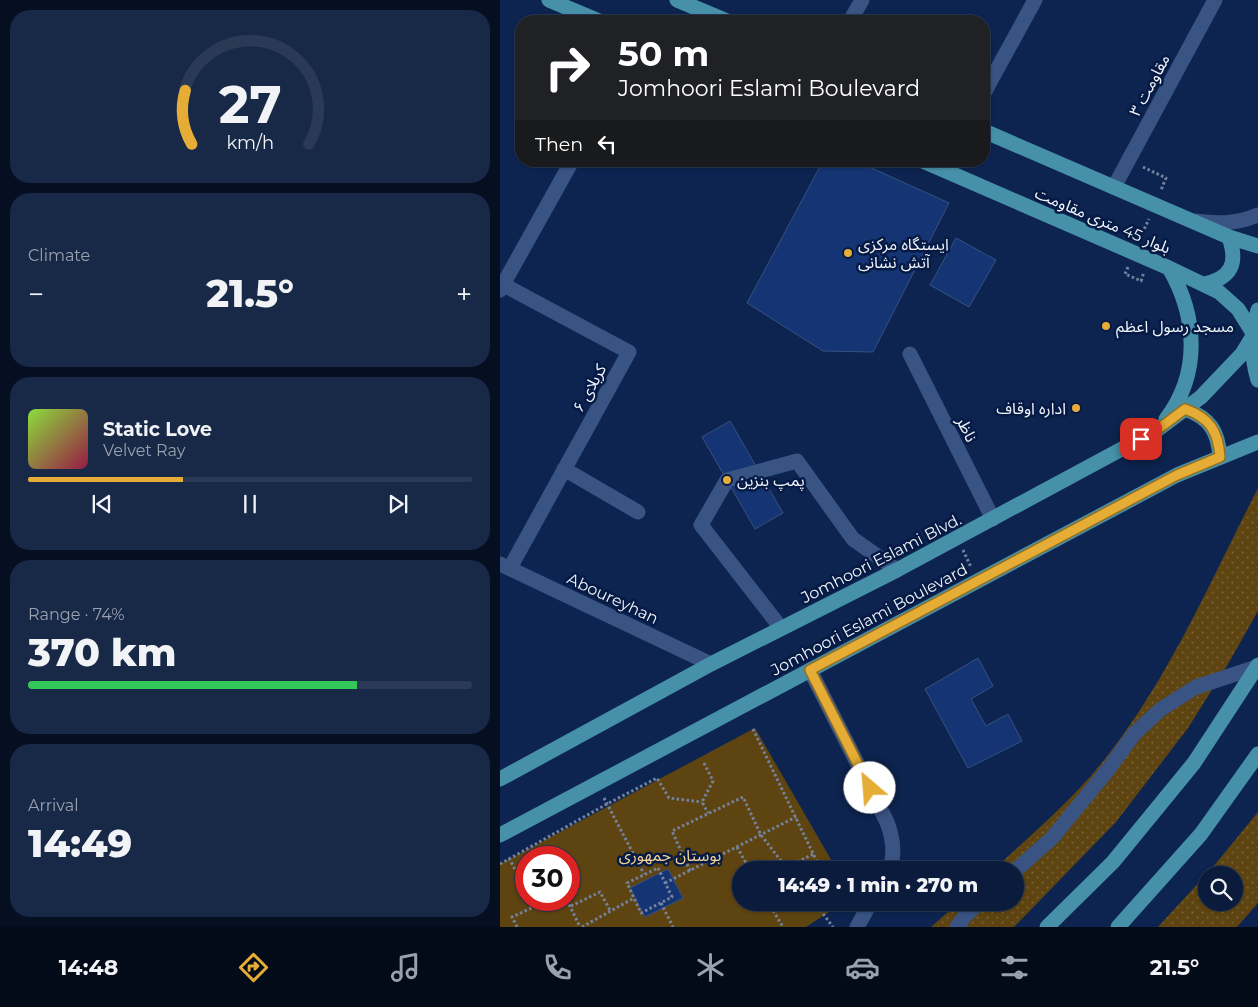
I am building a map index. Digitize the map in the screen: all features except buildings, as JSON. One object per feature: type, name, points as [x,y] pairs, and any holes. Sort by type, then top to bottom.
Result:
[{"type":"main road","points":[[549,0],[585,15]]},
{"type":"main road","points":[[681,1],[713,15]]},
{"type":"main road","points":[[990,134],[1229,237],[1258,246]]},
{"type":"main road","name":"بلوار 45 متری مقاومت","points":[[937,167],[1204,284],[1219,292],[1230,301],[1253,334]]},
{"type":"main road","points":[[1204,284],[1223,278],[1230,269],[1234,260],[1229,237]]},
{"type":"main road","points":[[1157,430],[1177,401],[1184,385],[1189,368],[1191,350],[1189,316],[1185,299],[1170,268]]},
{"type":"main road","points":[[1258,310],[1253,334],[1253,357],[1258,380]]},
{"type":"main road","name":"Jomhoori Eslami Blvd.","points":[[500,779],[711,664],[898,570],[1157,430],[1201,397],[1229,370],[1242,354],[1253,334]]},
{"type":"main road","points":[[1185,409],[1197,414],[1208,422],[1215,432],[1219,444],[1220,457]]},
{"type":"main road","name":"Jomhoori Eslami Boulevard","points":[[500,835],[1177,475],[1258,442]]},
{"type":"main road","points":[[1047,927],[1113,862],[1194,763],[1258,666]]},
{"type":"main road","points":[[1118,927],[1201,834],[1258,754]]},
{"type":"street","points":[[853,15],[862,0]]},
{"type":"street","points":[[990,82],[1036,0]]},
{"type":"street","name":"مقاومت ۳","points":[[1114,186],[1215,0]]},
{"type":"street","points":[[501,286],[569,167]]},
{"type":"street","points":[[1192,220],[1215,224],[1237,223],[1258,215]]},
{"type":"street","name":"کربلای ۶","points":[[501,286],[629,352],[564,469],[505,566]]},
{"type":"street","name":"ناظر","points":[[910,354],[993,519]]},
{"type":"street","points":[[781,628],[701,525],[727,480],[798,461],[854,539],[898,570]]},
{"type":"street","points":[[564,469],[638,512]]},
{"type":"street","name":"Aboureyhan","points":[[505,566],[711,664]]},
{"type":"street","points":[[1024,863],[1052,838],[1107,771],[1134,734],[1161,709],[1196,687],[1258,666]]},
{"type":"street","points":[[810,670],[887,822],[892,835],[891,861]]},
{"type":"street","points":[[857,927],[867,911]]},
{"type":"street","points":[[957,927],[970,911]]},
{"type":"path","points":[[1149,170],[1166,178],[1158,196]]},
{"type":"path","points":[[1140,239],[1151,213]]},
{"type":"path","points":[[1129,265],[1125,274],[1141,281]]},
{"type":"path","points":[[958,538],[978,581]]},
{"type":"path","points":[[753,729],[817,861]]},
{"type":"path","points":[[702,802],[713,781],[704,763]]},
{"type":"path","points":[[500,864],[657,778],[669,798],[702,802]]},
{"type":"path","points":[[596,784],[644,874]]},
{"type":"path","points":[[690,871],[672,831],[743,797],[762,835],[782,861]]},
{"type":"path","points":[[702,802],[708,814]]},
{"type":"path","points":[[665,883],[796,817]]},
{"type":"path","points":[[738,847],[745,861]]},
{"type":"path","points":[[800,861],[814,854]]},
{"type":"path","points":[[509,858],[515,869]]},
{"type":"path","points":[[658,868],[665,883],[672,897],[641,912],[627,883],[658,868]]},
{"type":"path","points":[[580,901],[600,892],[611,912]]},
{"type":"path","points":[[573,911],[581,927],[634,898]]},
{"type":"path","points":[[660,903],[673,927]]},
{"type":"path","points":[[517,927],[512,917],[526,911]]},
{"type":"path","points":[[773,911],[783,927]]},
{"type":"path","points":[[821,911],[833,927]]},
{"type":"green space","points":[[1258,488],[1258,611],[1188,728],[1116,822],[1014,927],[931,927],[949,911],[1024,911],[1024,861],[1003,861],[1082,786],[1108,755],[1152,692],[1189,625]]},
{"type":"green space","name":"بوستان جمهوری","points":[[755,728],[832,861],[732,861],[732,911],[831,911],[806,927],[500,927],[500,864],[515,856],[515,911],[580,911],[580,846],[534,846]]},
{"type":"green space","points":[[1258,812],[1258,903],[1237,927],[1158,927],[1198,883],[1198,911],[1243,911],[1243,866],[1214,866]]},
{"type":"place","name":"ایستگاه مرکزی آتش نشانی","points":[[848,253]]},
{"type":"place","name":"مسجد رسول اعظم","points":[[1106,326]]},
{"type":"place","name":"اداره اوقاف","points":[[1076,408]]},
{"type":"place","name":"پمپ بنزین","points":[[727,480]]},
{"type":"route","points":[[870,788],[810,670],[1177,475],[1220,457],[1219,444],[1215,432],[1208,422],[1197,414],[1185,409],[1157,430],[1141,439]]}]
